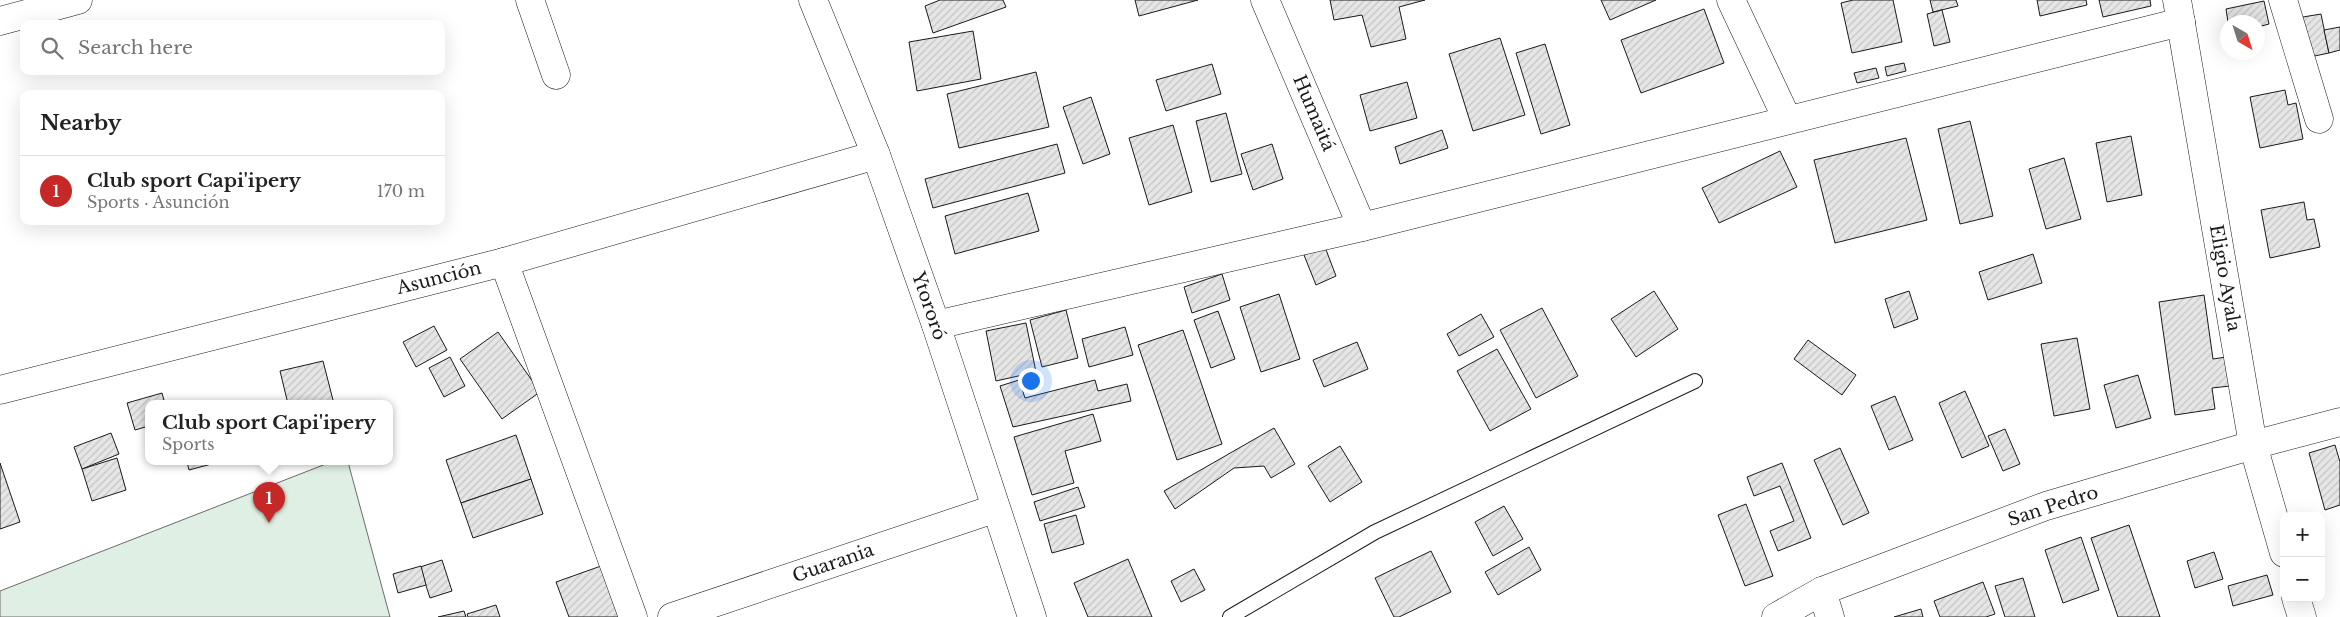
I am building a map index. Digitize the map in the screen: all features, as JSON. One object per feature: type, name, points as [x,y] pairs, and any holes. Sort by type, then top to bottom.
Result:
[{"type":"street","points":[[0,21],[78,0]]},
{"type":"street","points":[[530,0],[556,75]]},
{"type":"street","name":"Ytororó","points":[[813,0],[876,154],[936,325],[994,509],[1032,617]]},
{"type":"street","name":"Humaitá","points":[[1265,0],[1362,227]]},
{"type":"street","points":[[1731,0],[1787,119]]},
{"type":"street","points":[[2283,0],[2319,119]]},
{"type":"street","points":[[936,325],[1362,227],[1787,119],[2179,6]]},
{"type":"street","name":"Eligio Ayala","points":[[2179,6],[2253,445],[2280,539]]},
{"type":"street","name":"Asunción","points":[[0,390],[504,262],[876,154]]},
{"type":"street","points":[[504,262],[633,617]]},
{"type":"street","name":"San Pedro","points":[[1776,617],[1822,591],[2046,506],[2253,445],[2340,422]]},
{"type":"street","name":"Guarania","points":[[685,615],[994,509]]},
{"type":"street","points":[[1822,591],[1830,617]]},
{"type":"street","points":[[2297,602],[2302,617]]},
{"type":"lane","points":[[1230,617],[1375,532],[1695,381]]},
{"type":"green space","points":[[323,465],[349,465],[390,617],[0,617],[0,591]]},
{"type":"building","points":[[940,0],[1003,0],[1006,7],[933,33],[925,6]]},
{"type":"building","points":[[1135,0],[1198,0],[1139,16]]},
{"type":"building","points":[[1330,0],[1425,0],[1399,7],[1406,39],[1371,47],[1362,15],[1334,20]]},
{"type":"building","points":[[1601,0],[1656,0],[1610,20]]},
{"type":"building","points":[[1853,0],[1893,0],[1902,42],[1852,53],[1841,3]]},
{"type":"building","points":[[1930,0],[1956,0],[1958,6],[1933,12]]},
{"type":"building","points":[[2037,0],[2086,0],[2087,5],[2040,16]]},
{"type":"building","points":[[2099,0],[2150,0],[2151,6],[2103,17]]},
{"type":"building","points":[[2264,1],[2269,24],[2265,25],[2265,15],[2227,15],[2226,9]]},
{"type":"building","points":[[1704,9],[1724,63],[1641,93],[1621,40]]},
{"type":"building","points":[[1942,10],[1950,42],[1934,46],[1927,14]]},
{"type":"building","points":[[2321,14],[2329,53],[2305,58],[2297,18]]},
{"type":"building","points":[[2340,27],[2340,50],[2329,53],[2324,30]]},
{"type":"building","points":[[973,31],[981,79],[917,91],[909,42]]},
{"type":"building","points":[[1500,38],[1525,115],[1473,131],[1449,54]]},
{"type":"building","points":[[1545,44],[1570,125],[1541,134],[1516,53]]},
{"type":"building","points":[[1904,63],[1906,71],[1887,76],[1885,67]]},
{"type":"building","points":[[1212,64],[1221,94],[1166,111],[1156,80]]},
{"type":"building","points":[[1876,68],[1879,78],[1857,83],[1854,73]]},
{"type":"building","points":[[1036,72],[1049,127],[959,148],[947,94]]},
{"type":"building","points":[[1407,82],[1417,118],[1370,131],[1360,95]]},
{"type":"building","points":[[2285,90],[2288,105],[2296,103],[2303,139],[2260,148],[2250,97]]},
{"type":"building","points":[[1091,97],[1110,154],[1083,164],[1063,107]]},
{"type":"building","points":[[1226,113],[1242,174],[1211,182],[1196,121]]},
{"type":"building","points":[[1970,121],[1993,216],[1960,224],[1938,129]]},
{"type":"building","points":[[1173,125],[1192,192],[1149,205],[1129,138]]},
{"type":"building","points":[[1442,130],[1448,148],[1400,164],[1395,147]]},
{"type":"building","points":[[2131,136],[2142,195],[2107,202],[2096,143]]},
{"type":"building","points":[[1906,138],[1927,220],[1835,243],[1814,160]]},
{"type":"building","points":[[1057,144],[1065,173],[933,208],[925,179]]},
{"type":"building","points":[[1272,144],[1283,179],[1253,190],[1241,154]]},
{"type":"building","points":[[1780,151],[1797,187],[1719,223],[1702,188]]},
{"type":"building","points":[[2064,158],[2081,219],[2046,229],[2029,169]]},
{"type":"building","points":[[1028,193],[1039,231],[955,254],[945,216]]},
{"type":"building","points":[[2304,202],[2307,220],[2314,219],[2320,247],[2270,258],[2261,210]]},
{"type":"building","points":[[1325,247],[1336,276],[1316,285],[1304,255]]},
{"type":"building","points":[[2033,254],[2042,283],[1988,300],[1979,272]]},
{"type":"building","points":[[1222,274],[1230,300],[1192,313],[1184,287]]},
{"type":"building","points":[[1654,291],[1678,329],[1636,357],[1611,319]]},
{"type":"building","points":[[1909,291],[1918,319],[1894,328],[1885,299]]},
{"type":"building","points":[[1279,294],[1300,359],[1261,372],[1240,307]]},
{"type":"building","points":[[2204,295],[2213,359],[2226,357],[2230,386],[2212,388],[2215,409],[2175,415],[2159,302]]},
{"type":"building","points":[[1542,308],[1578,376],[1536,398],[1500,330]]},
{"type":"building","points":[[1066,310],[1078,358],[1042,367],[1030,320]]},
{"type":"building","points":[[1218,311],[1235,359],[1211,368],[1194,320]]},
{"type":"building","points":[[1481,314],[1494,337],[1459,356],[1447,334]]},
{"type":"building","points":[[1026,323],[1036,372],[996,381],[986,331]]},
{"type":"building","points":[[434,326],[447,350],[416,367],[403,342]]},
{"type":"building","points":[[1125,327],[1133,355],[1089,367],[1082,339]]},
{"type":"building","points":[[1183,330],[1222,444],[1177,460],[1138,345]]},
{"type":"building","points":[[498,332],[540,392],[502,419],[460,359]]},
{"type":"building","points":[[2077,338],[2090,409],[2054,416],[2041,344]]},
{"type":"building","points":[[1808,340],[1856,375],[1842,395],[1794,359]]},
{"type":"building","points":[[1357,342],[1368,369],[1324,387],[1313,360]]},
{"type":"building","points":[[1497,349],[1531,409],[1490,431],[1457,371]]},
{"type":"building","points":[[450,357],[465,386],[444,397],[429,368]]},
{"type":"building","points":[[323,361],[333,400],[287,400],[280,371]]},
{"type":"building","points":[[2138,375],[2151,418],[2116,428],[2104,385]]},
{"type":"building","points":[[1019,380],[1025,398],[1095,380],[1098,391],[1127,384],[1131,401],[1013,427],[1000,386]]},
{"type":"building","points":[[1965,391],[1989,446],[1962,458],[1939,403]]},
{"type":"building","points":[[162,393],[164,400],[145,400],[145,427],[135,430],[127,403]]},
{"type":"building","points":[[1895,396],[1913,440],[1889,450],[1871,406]]},
{"type":"building","points":[[1093,414],[1101,441],[1065,451],[1074,483],[1032,495],[1014,437]]},
{"type":"building","points":[[1274,428],[1295,464],[1271,478],[1264,466],[1234,468],[1175,509],[1164,491]]},
{"type":"building","points":[[2005,429],[2020,464],[2003,471],[1988,436]]},
{"type":"building","points":[[111,433],[119,454],[82,469],[74,447]]},
{"type":"building","points":[[516,435],[531,479],[461,503],[446,460]]},
{"type":"building","points":[[2335,445],[2340,462],[2340,505],[2325,510],[2309,453]]},
{"type":"building","points":[[1340,446],[1362,482],[1330,502],[1308,466]]},
{"type":"building","points":[[1840,448],[1869,513],[1843,525],[1814,460]]},
{"type":"building","points":[[117,458],[126,490],[92,501],[82,469]]},
{"type":"building","points":[[0,463],[20,522],[0,529]]},
{"type":"building","points":[[1782,463],[1811,538],[1778,551],[1770,531],[1794,521],[1780,486],[1754,496],[1747,477]]},
{"type":"building","points":[[188,465],[208,465],[189,470]]},
{"type":"building","points":[[531,479],[543,514],[473,538],[461,503]]},
{"type":"building","points":[[1078,487],[1085,507],[1040,521],[1034,502]]},
{"type":"building","points":[[1746,504],[1773,576],[1745,586],[1718,515]]},
{"type":"building","points":[[1504,506],[1523,539],[1493,556],[1475,522]]},
{"type":"building","points":[[1076,515],[1084,544],[1052,553],[1044,524]]},
{"type":"building","points":[[2129,525],[2160,617],[2118,617],[2091,538]]},
{"type":"building","points":[[2081,537],[2099,590],[2063,603],[2045,550]]},
{"type":"building","points":[[1529,547],[1541,570],[1498,595],[1485,572]]},
{"type":"building","points":[[1431,551],[1451,592],[1399,617],[1394,617],[1375,578]]},
{"type":"building","points":[[2214,552],[2223,579],[2195,588],[2187,561]]},
{"type":"building","points":[[1128,559],[1152,617],[1088,617],[1074,583]]},
{"type":"building","points":[[442,560],[452,591],[430,598],[420,567]]},
{"type":"building","points":[[421,566],[426,585],[398,593],[393,574]]},
{"type":"building","points":[[601,566],[620,617],[569,617],[556,582]]},
{"type":"building","points":[[1194,569],[1205,590],[1181,602],[1171,581]]},
{"type":"building","points":[[2267,575],[2273,595],[2233,606],[2228,586]]},
{"type":"building","points":[[2023,578],[2035,617],[2005,617],[1995,586]]},
{"type":"building","points":[[1983,582],[1995,614],[1986,617],[1940,617],[1934,601]]},
{"type":"building","points":[[496,605],[500,617],[468,617],[467,614]]},
{"type":"building","points":[[1921,609],[1923,617],[1894,617]]},
{"type":"building","points":[[464,611],[466,617],[438,617]]},
{"type":"place","name":"Club sport Capi'ipery","points":[[269,523]]}]
